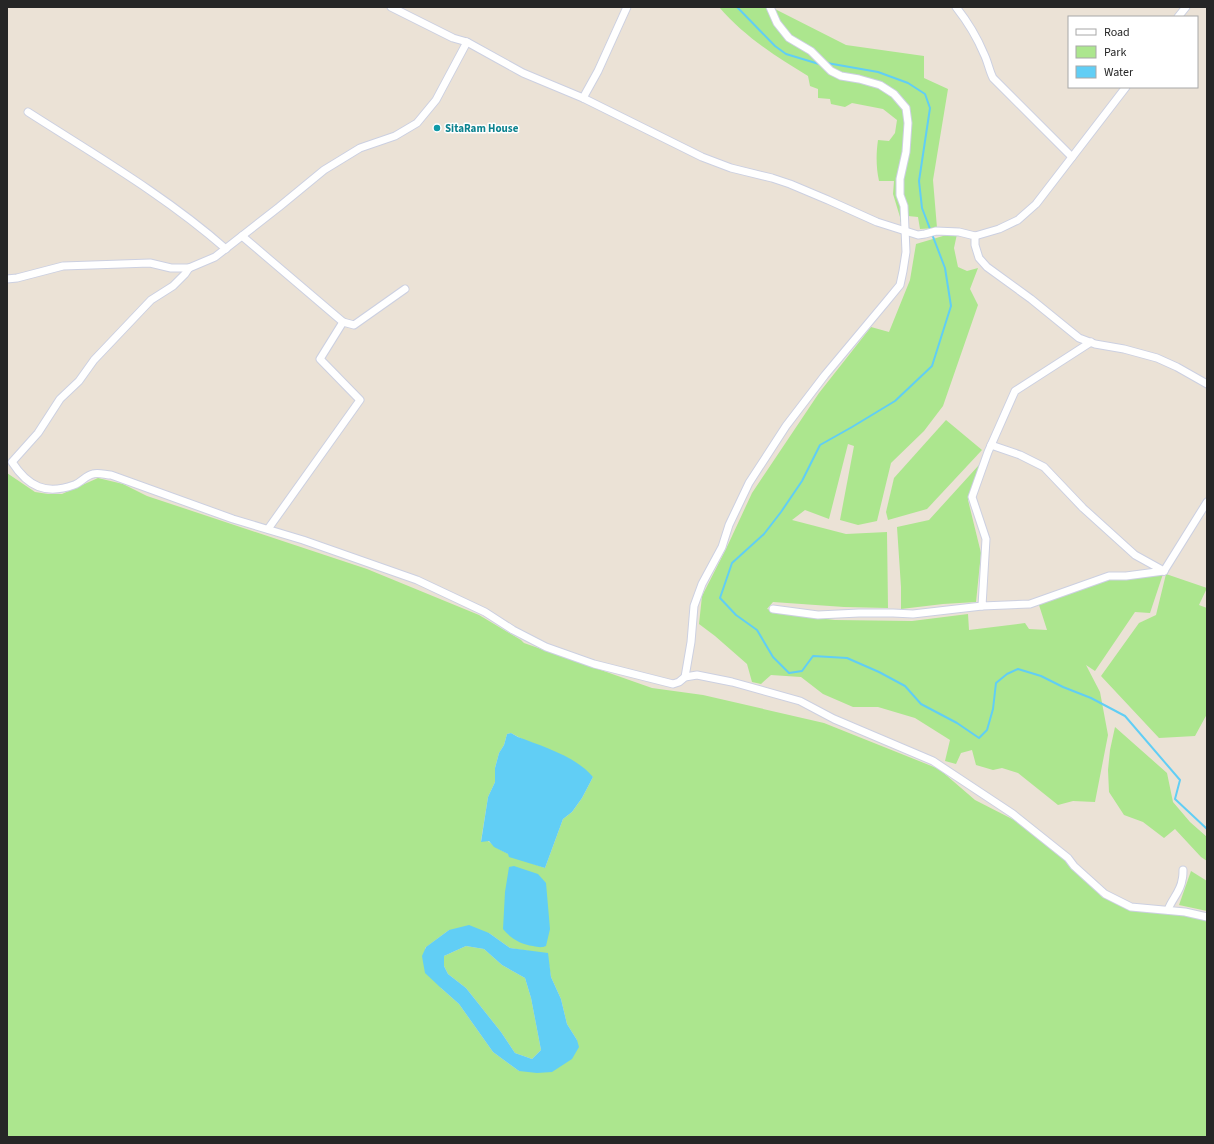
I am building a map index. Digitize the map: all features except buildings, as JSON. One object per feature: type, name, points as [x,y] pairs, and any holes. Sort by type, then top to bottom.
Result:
[{"type":"street","points":[[391,7],[453,38],[467,42],[523,73],[583,98],[702,157],[731,168],[790,184],[877,222],[918,235],[936,231],[959,232],[975,236],[999,229],[1018,220],[1036,204],[1125,88]]},
{"type":"street","points":[[583,98],[598,71],[627,7]]},
{"type":"street","points":[[685,678],[691,642],[694,606],[702,584],[722,547],[729,525],[749,483],[801,407],[842,354],[900,285],[904,271],[906,231],[904,206],[900,195],[900,179],[906,152],[908,123],[906,108],[894,94],[880,85],[841,76],[831,71],[812,51],[789,38],[777,23],[770,7]]},
{"type":"street","points":[[956,7],[985,55],[993,78],[1072,157]]},
{"type":"street","points":[[1179,16],[1186,7]]},
{"type":"street","points":[[7,279],[71,265],[150,263],[171,268],[188,268],[215,257],[324,170],[360,148],[395,136],[417,123],[436,100],[467,42]]},
{"type":"street","points":[[28,112],[136,181],[202,228],[226,249]]},
{"type":"street","points":[[242,236],[343,322],[354,325],[405,289]]},
{"type":"street","points":[[975,236],[975,245],[979,258],[987,267],[1079,338],[1157,358],[1177,367],[1207,384]]},
{"type":"street","points":[[188,268],[185,274],[173,286],[151,300],[102,351],[78,381],[60,399],[38,433],[9,462],[19,474],[34,486],[51,490],[76,485],[93,474],[111,475],[233,519],[303,540],[418,580],[485,612],[546,647],[594,664],[673,684],[685,678],[697,675],[732,682],[800,701],[834,718],[933,761],[1013,814],[1068,858],[1074,866],[1105,894],[1131,907],[1185,912],[1207,917]]},
{"type":"street","points":[[268,529],[360,400],[320,359],[343,322]]},
{"type":"street","points":[[982,606],[986,539],[972,497],[991,445],[1015,391],[1091,342]]},
{"type":"street","points":[[991,445],[1020,455],[1044,467],[1083,508],[1135,555],[1164,571]]},
{"type":"street","points":[[1164,571],[1207,502]]},
{"type":"street","points":[[773,609],[818,615],[865,613],[912,614],[982,606],[1030,604],[1109,576],[1126,576],[1164,571]]},
{"type":"street","points":[[1168,910],[1182,881],[1183,870]]},
{"type":"green space","points":[[719,7],[771,7],[846,45],[924,56],[924,78],[948,89],[933,180],[937,228],[920,229],[918,217],[908,216],[900,222],[900,217],[893,194],[894,181],[879,181],[877,171],[878,140],[889,141],[895,133],[897,120],[883,109],[852,103],[845,107],[831,104],[830,99],[818,98],[818,89],[810,86],[808,76],[750,37]]},
{"type":"green space","points":[[957,234],[954,248],[958,267],[967,271],[978,268],[970,289],[978,305],[943,406],[924,431],[891,463],[877,521],[858,525],[840,520],[854,446],[848,444],[829,519],[805,510],[792,520],[846,534],[887,532],[888,608],[844,607],[773,602],[767,609],[798,616],[835,620],[912,621],[968,614],[969,630],[1025,623],[1029,629],[1047,630],[1039,605],[1109,577],[1163,574],[1150,613],[1135,612],[1095,671],[1086,665],[1100,692],[1108,735],[1095,802],[1073,801],[1058,805],[1018,773],[1002,768],[993,770],[976,765],[972,750],[961,753],[956,764],[945,761],[950,740],[915,718],[878,707],[853,707],[823,694],[801,677],[771,675],[761,684],[752,682],[747,664],[699,624],[702,596],[752,493],[819,393],[871,327],[889,332],[910,280],[916,244],[943,236]]},
{"type":"green space","points":[[946,420],[982,450],[927,509],[888,520],[886,512],[894,478]]},
{"type":"green space","points":[[979,465],[968,500],[981,553],[976,602],[901,609],[897,527],[929,520]]},
{"type":"green space","points":[[7,473],[35,492],[48,494],[62,494],[98,478],[123,484],[147,496],[367,569],[479,615],[524,643],[652,688],[703,695],[824,723],[939,769],[975,800],[1018,822],[1064,858],[1101,896],[1132,910],[1175,915],[1189,914],[1207,919],[1207,1137],[7,1137]],"holes":[[[511,733],[593,777],[582,798],[572,812],[563,819],[545,868],[508,854],[488,841],[481,841],[488,797],[495,782],[495,768],[499,753],[504,745],[507,734]],[[449,930],[489,933],[510,948],[547,954],[551,977],[561,999],[567,1024],[577,1040],[519,1071],[493,1052],[459,1004],[441,988],[425,948]]]},
{"type":"green space","points":[[1166,574],[1207,588],[1199,605],[1207,608],[1207,714],[1195,736],[1159,738],[1101,676],[1139,623],[1156,615]]},
{"type":"green space","points":[[1115,727],[1167,773],[1173,802],[1190,822],[1207,837],[1207,861],[1201,857],[1175,829],[1164,838],[1143,822],[1124,815],[1109,792],[1108,770],[1110,750]]},
{"type":"green space","points":[[1191,871],[1207,881],[1207,911],[1179,905]]},
{"type":"green space","points":[[466,946],[484,949],[502,965],[525,978],[531,998],[541,1050],[532,1059],[515,1053],[501,1032],[466,988],[448,974],[444,966],[444,956]]},
{"type":"water","points":[[511,733],[569,758],[593,777],[582,798],[572,812],[563,819],[545,868],[509,857],[508,854],[494,847],[489,841],[481,842],[488,797],[495,782],[495,768],[499,753],[504,745],[507,734]]},
{"type":"water","points":[[514,866],[538,874],[546,883],[550,929],[546,946],[538,947],[520,942],[509,936],[503,929],[505,892],[509,867]]},
{"type":"water","points":[[469,925],[489,933],[510,948],[548,953],[551,977],[561,999],[567,1024],[577,1040],[579,1047],[572,1059],[552,1072],[537,1073],[519,1071],[493,1052],[459,1004],[425,973],[422,956],[426,947],[449,930]],"holes":[[[466,946],[484,949],[502,965],[525,978],[531,998],[541,1050],[532,1059],[515,1053],[501,1032],[466,988],[448,974],[444,966],[444,956]]]},
{"type":"waterway","points":[[737,7],[775,46],[786,54],[819,64]]},
{"type":"waterway","points":[[827,63],[878,72],[908,83],[925,94],[930,108],[919,181],[922,208],[945,268],[951,306],[932,366],[895,401],[820,445],[802,481],[781,512],[764,534],[732,563],[720,598],[736,615],[757,630],[773,657],[789,673],[802,671],[813,656],[847,658],[879,672],[905,686],[921,704],[957,723],[979,738],[987,730],[993,709],[996,683],[1007,674],[1018,669],[1041,676],[1063,687],[1091,698],[1125,716],[1180,780],[1175,799],[1207,829]]},
{"type":"place","name":"SitaRam House","points":[[437,128]]}]
